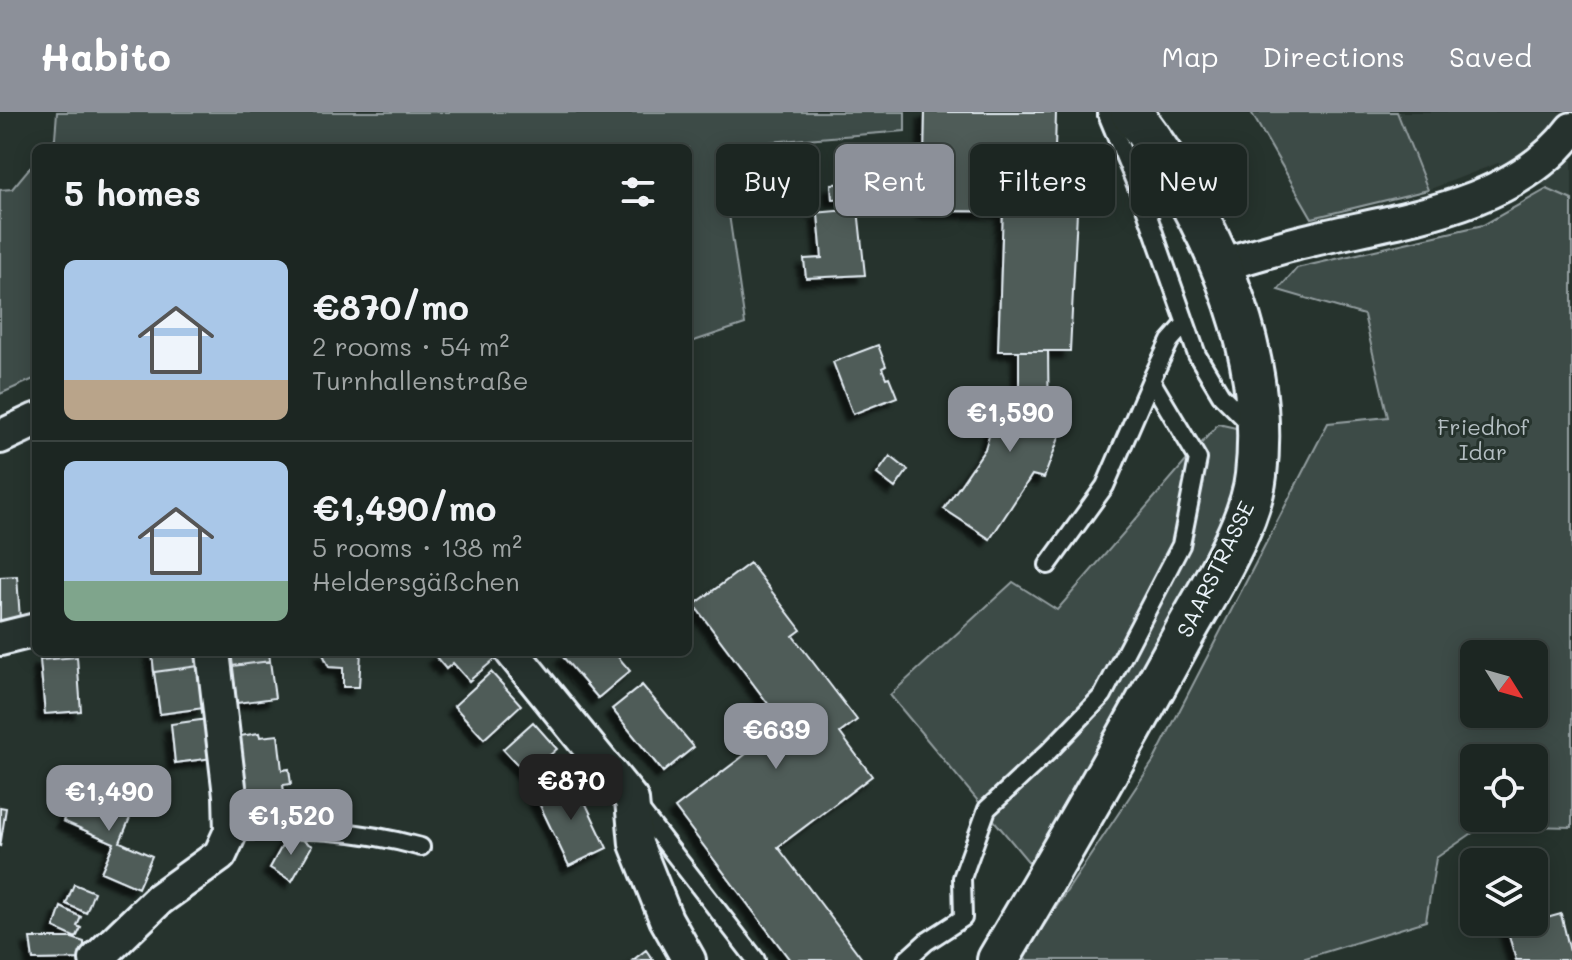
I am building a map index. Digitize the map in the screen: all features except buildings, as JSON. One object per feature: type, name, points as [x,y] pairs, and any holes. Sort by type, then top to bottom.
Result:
[{"type":"street","name":"SAARSTRASSE","points":[[998,960],[1092,800],[1216,576],[1245,516],[1256,478],[1259,432],[1247,348],[1221,265],[1182,184],[1131,112]]},
{"type":"street","points":[[1221,265],[1483,195],[1543,161],[1572,129]]},
{"type":"street","points":[[0,437],[32,422]]},
{"type":"street","points":[[0,639],[32,631]]},
{"type":"street","points":[[96,960],[159,899],[220,855],[231,831],[230,795],[213,656]]},
{"type":"street","points":[[515,656],[632,800],[636,844],[666,919],[689,960]]},
{"type":"lane","points":[[1106,112],[1142,199],[1197,355],[1221,395],[1259,432]]},
{"type":"lane","points":[[1048,565],[1105,486],[1170,341],[1185,324]]},
{"type":"lane","points":[[906,960],[926,942],[963,918],[962,878],[987,809],[1103,695],[1181,545],[1198,459],[1151,380]]},
{"type":"lane","points":[[632,800],[756,960]]},
{"type":"lane","points":[[231,831],[304,828],[381,836],[421,847]]},
{"type":"shaded area","points":[[1397,112],[1572,112],[1572,200],[1498,163],[1428,190]]},
{"type":"green space","points":[[57,112],[905,112],[905,131],[716,144],[716,216],[729,216],[745,324],[692,342],[692,144],[50,144],[55,138]]},
{"type":"green space","points":[[1251,112],[1397,112],[1428,190],[1312,218]]},
{"type":"green space","points":[[32,165],[32,380],[0,394],[0,190],[12,189]]},
{"type":"green space","name":"Friedhof Idar","points":[[1547,189],[1572,200],[1572,827],[1548,826],[1548,744],[1460,744],[1460,832],[1474,832],[1436,858],[1426,921],[1299,960],[1021,960],[1154,760],[1328,423],[1388,417],[1364,315],[1278,290],[1297,268],[1483,225]]},
{"type":"green space","points":[[1218,424],[1245,430],[1237,510],[1031,865],[890,695],[1013,582],[1057,610]]}]
